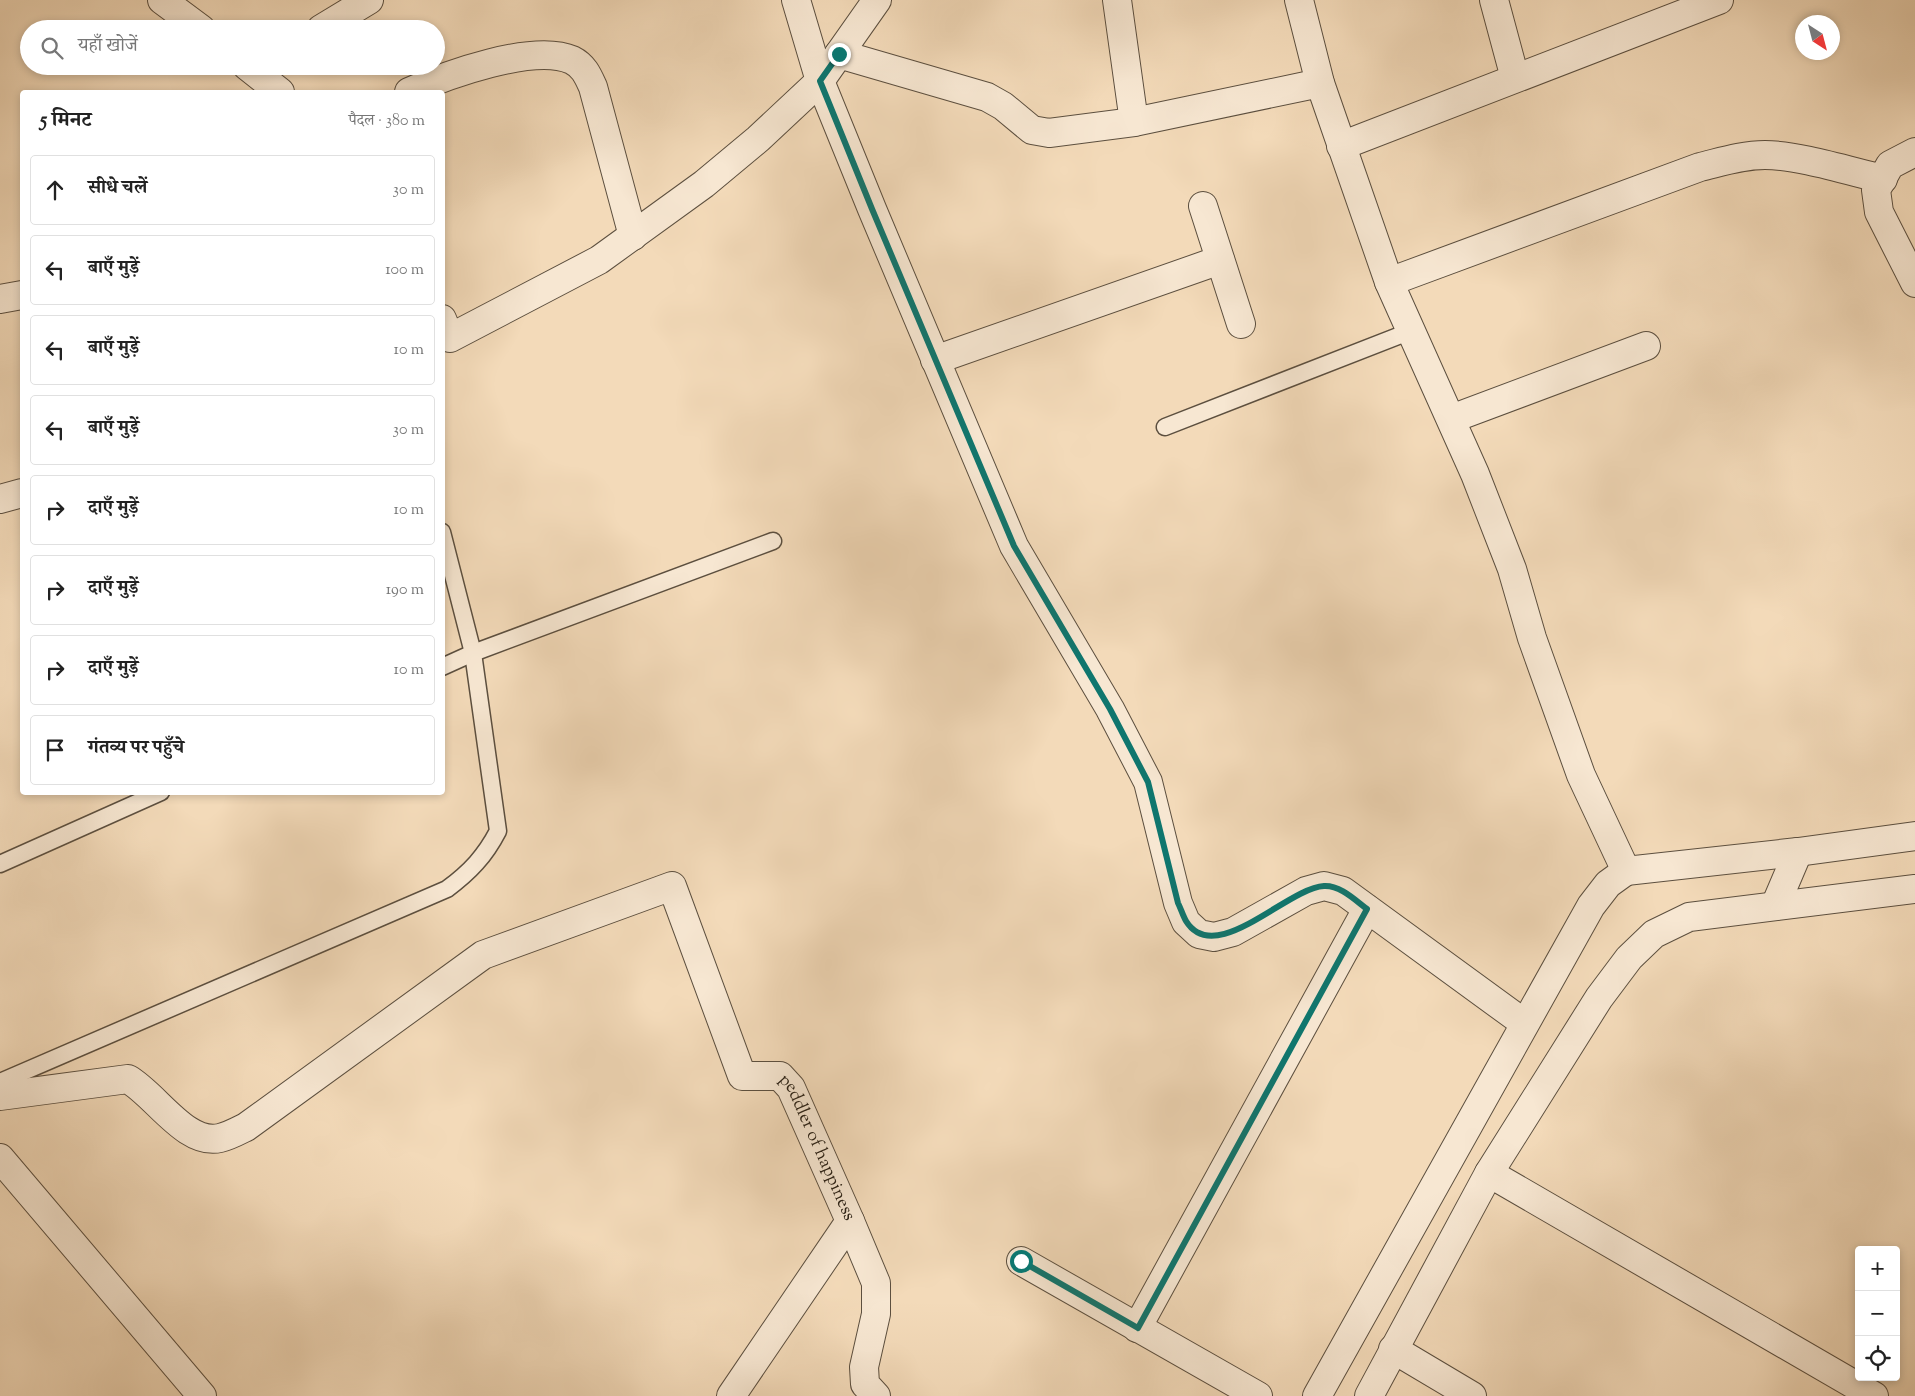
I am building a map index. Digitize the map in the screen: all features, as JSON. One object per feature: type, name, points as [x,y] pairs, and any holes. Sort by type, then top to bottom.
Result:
[{"type":"street","points":[[162,0],[189,20]]},
{"type":"street","points":[[337,20],[369,0]]},
{"type":"street","points":[[796,0],[820,81],[1014,546],[1110,709],[1148,782],[1178,903],[1186,922],[1199,934],[1214,937],[1233,932],[1306,891],[1324,886],[1343,892],[1524,1023]]},
{"type":"street","points":[[445,333],[599,260],[704,184],[751,145],[820,81],[877,0]]},
{"type":"street","points":[[1117,0],[1134,122]]},
{"type":"street","points":[[1299,0],[1320,83],[1389,282],[1475,474],[1512,569],[1532,638],[1581,775],[1626,871]]},
{"type":"street","points":[[1494,0],[1515,78]]},
{"type":"street","points":[[1341,146],[1719,0]]},
{"type":"street","points":[[839,54],[987,97],[1002,106],[1032,130],[1049,133],[1134,122],[1320,83]]},
{"type":"street","points":[[414,90],[468,68],[521,58],[560,56],[574,61],[586,71],[593,86],[632,236]]},
{"type":"street","points":[[261,75],[278,90]]},
{"type":"street","points":[[1915,152],[1890,165],[1876,190],[1879,212],[1915,283]]},
{"type":"street","points":[[1389,282],[1700,167],[1744,156],[1766,155],[1787,157],[1882,179]]},
{"type":"street","points":[[1202,206],[1241,324]]},
{"type":"street","points":[[935,360],[1220,260]]},
{"type":"street","points":[[1450,419],[1646,346]]},
{"type":"street","points":[[0,499],[20,493]]},
{"type":"street","points":[[1317,1396],[1524,1023],[1591,906],[1608,884],[1626,871],[1798,852],[1915,836]]},
{"type":"street","points":[[1775,906],[1798,852]]},
{"type":"street","name":"peddler of happiness","points":[[0,1096],[128,1079],[143,1088],[188,1131],[204,1139],[221,1138],[246,1127],[482,954],[672,886],[742,1076],[780,1076],[792,1088],[850,1221],[730,1396]]},
{"type":"street","points":[[1369,1396],[1489,1173],[1599,998],[1635,952],[1654,934],[1689,917],[1915,889]]},
{"type":"street","points":[[1138,1328],[1367,909]]},
{"type":"street","points":[[0,1158],[202,1396]]},
{"type":"street","points":[[1489,1173],[1874,1396]]},
{"type":"street","points":[[850,1221],[876,1283],[876,1314],[864,1367],[865,1384],[876,1396]]},
{"type":"street","points":[[1021,1261],[1258,1396]]},
{"type":"street","points":[[1393,1349],[1472,1396]]},
{"type":"lane","points":[[1165,426],[1411,331]]},
{"type":"lane","points":[[445,666],[773,541]]},
{"type":"lane","points":[[0,1082],[447,889],[470,872],[486,852],[498,831],[473,654],[445,544]]},
{"type":"lane","points":[[0,864],[154,795]]},
{"type":"route","points":[[839,54],[820,81],[1014,546],[1110,709],[1148,782],[1178,903],[1186,922],[1199,934],[1214,937],[1233,932],[1306,891],[1324,886],[1343,892],[1367,909],[1138,1328],[1021,1261]]}]
